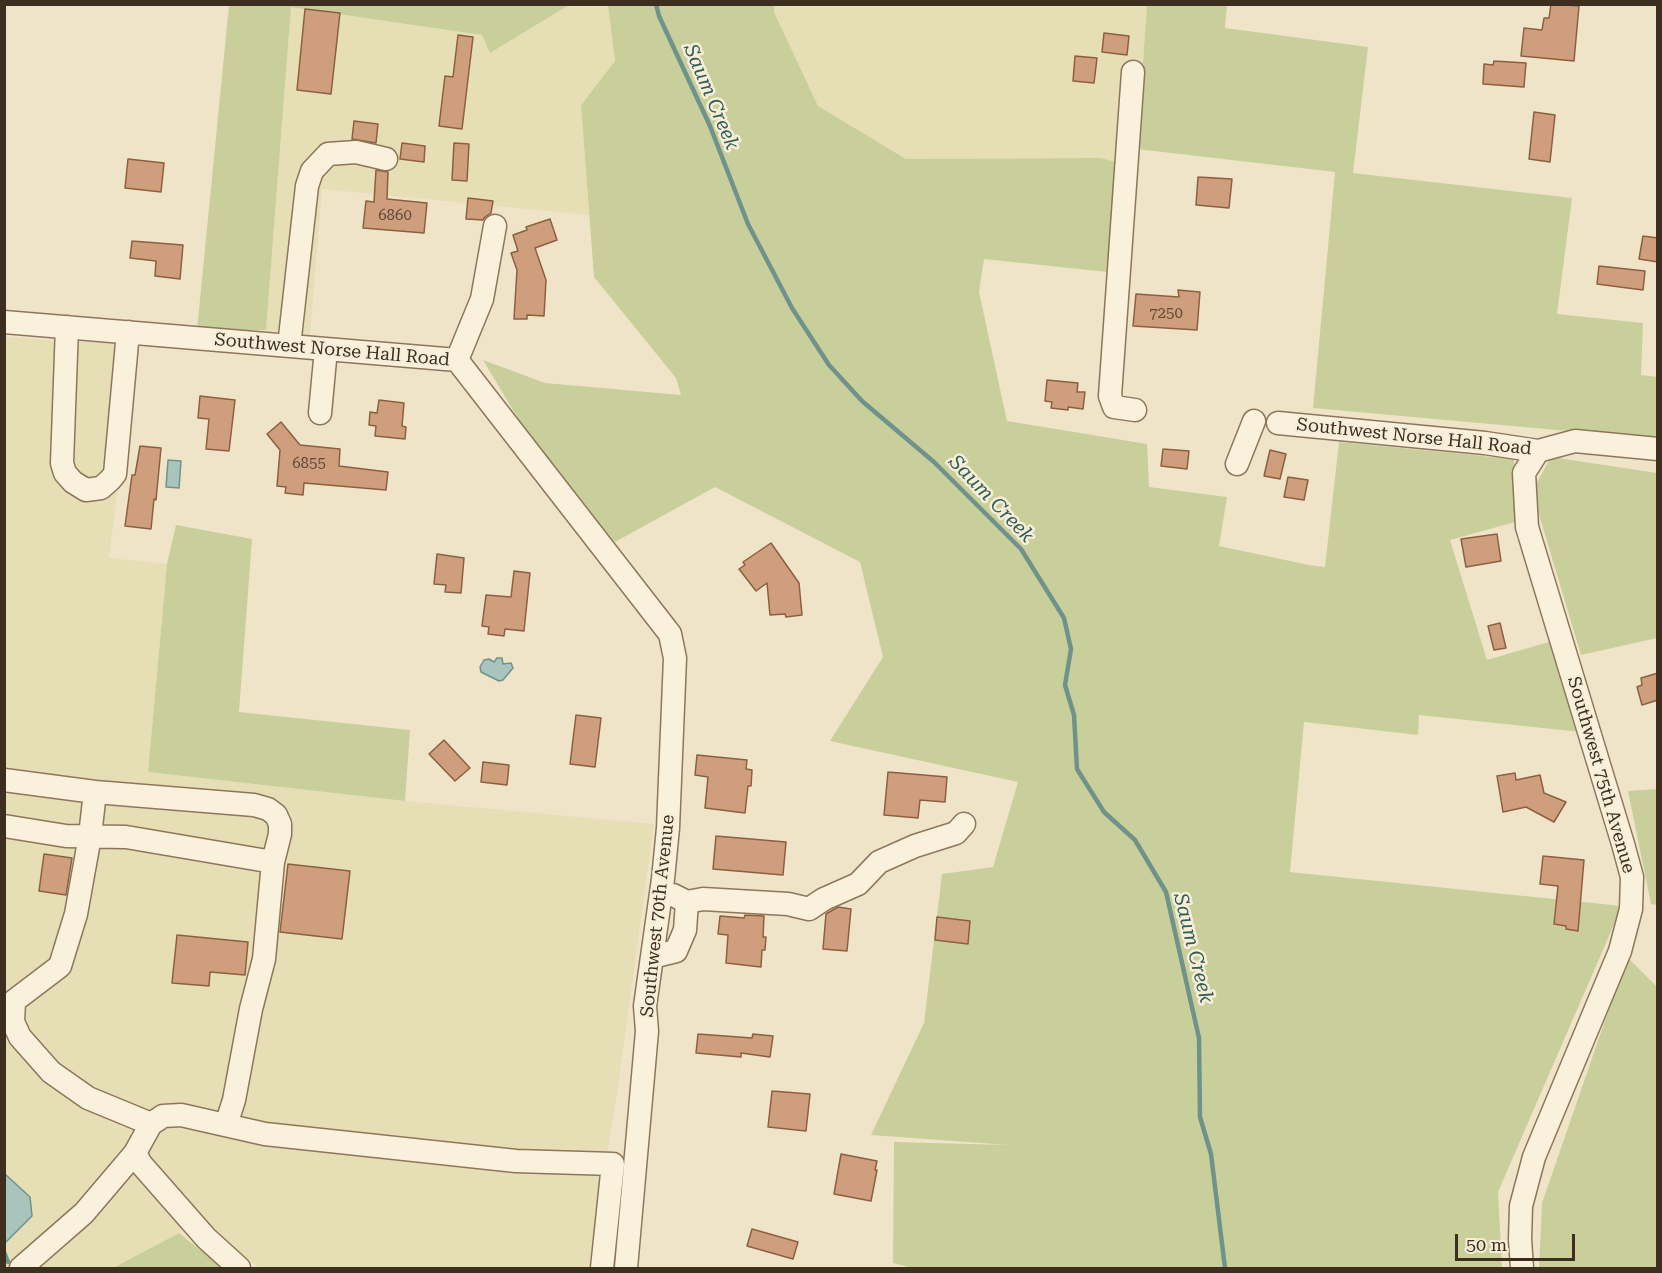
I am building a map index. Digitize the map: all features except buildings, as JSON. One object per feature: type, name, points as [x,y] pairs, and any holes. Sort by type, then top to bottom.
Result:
[{"type":"street","points":[[1133,72],[1110,396],[1114,407],[1135,410]]},
{"type":"street","points":[[289,346],[307,186],[312,171],[328,154],[356,152],[386,159]]},
{"type":"street","points":[[457,360],[482,298],[495,226]]},
{"type":"street","name":"Southwest Norse Hall Road","points":[[4,322],[457,360],[670,634]]},
{"type":"street","points":[[67,327],[62,463],[65,473],[72,482],[86,490],[101,488],[115,474],[128,332]]},
{"type":"street","points":[[320,413],[326,349]]},
{"type":"street","points":[[1237,464],[1254,421]]},
{"type":"street","name":"Southwest Norse Hall Road","points":[[1278,423],[1485,443],[1538,452],[1575,441],[1658,449]]},
{"type":"street","name":"Southwest 75th Avenue","points":[[1522,1269],[1521,1206],[1532,1167],[1620,951],[1631,909],[1632,877],[1527,527],[1524,473],[1538,452]]},
{"type":"street","name":"Southwest 70th Avenue","points":[[626,1269],[647,1031],[645,1006],[668,828],[675,658],[670,634]]},
{"type":"street","points":[[4,780],[95,792],[254,805],[268,809],[276,815],[280,825],[280,834],[273,862],[264,959],[251,1009],[234,1100],[226,1125]]},
{"type":"street","points":[[95,792],[90,836],[76,914],[60,966],[14,1001],[14,1022],[20,1037],[51,1072],[88,1098],[151,1124]]},
{"type":"street","points":[[661,894],[675,895],[687,902],[703,899],[788,904],[809,909],[824,899],[858,884],[879,862],[915,846],[956,833],[964,824]]},
{"type":"street","points":[[4,826],[66,836],[126,837],[273,862]]},
{"type":"street","points":[[652,957],[676,951],[685,930],[687,902]]},
{"type":"street","points":[[21,1269],[84,1214],[135,1153],[151,1124],[163,1116],[181,1115],[265,1134],[516,1161],[613,1164],[602,1269]]},
{"type":"street","points":[[135,1153],[141,1164],[199,1230],[239,1269]]},
{"type":"shaded area","points":[[774,4],[1147,5],[1136,167],[1101,158],[906,159],[818,106],[774,12]]},
{"type":"shaded area","points":[[569,5],[608,5],[615,61],[581,105],[589,215],[322,189],[310,335],[266,330],[291,6],[483,35],[490,53]]},
{"type":"shaded area","points":[[4,337],[135,345],[109,558],[167,564],[148,772],[405,801],[654,824],[606,1159],[242,1123],[179,1129],[603,1174],[593,1268],[260,1268],[219,1238],[197,1213],[179,1233],[113,1268],[5,1268]]},
{"type":"green space","points":[[229,5],[569,5],[490,53],[482,35],[291,7],[266,330],[197,330]]},
{"type":"green space","points":[[608,5],[774,5],[774,12],[818,106],[906,159],[1101,158],[1116,162],[1108,272],[984,259],[979,292],[1007,421],[1147,444],[1149,487],[1227,497],[1219,546],[1325,567],[1339,442],[1514,459],[1515,522],[1450,540],[1487,660],[1552,641],[1581,732],[1419,715],[1418,735],[1304,722],[1290,872],[1622,906],[1498,1192],[1502,1268],[912,1268],[893,1263],[894,1142],[1008,1145],[871,1135],[924,1023],[942,874],[993,867],[1018,782],[830,741],[883,657],[860,562],[715,487],[615,542],[538,452],[483,360],[545,383],[681,395],[676,378],[594,277],[581,105],[615,61]]},
{"type":"green space","points":[[1147,5],[1227,5],[1225,28],[1368,47],[1353,173],[1572,198],[1557,314],[1643,323],[1641,375],[1657,377],[1657,439],[1313,408],[1335,172],[1137,149]]},
{"type":"green space","points":[[1551,457],[1657,473],[1657,638],[1581,655],[1532,491]]},
{"type":"green space","points":[[176,525],[252,539],[239,712],[410,730],[405,801],[148,772],[167,564]]},
{"type":"green space","points":[[1658,789],[1657,905],[1651,904],[1628,791]]},
{"type":"green space","points":[[1627,957],[1657,987],[1657,1268],[1539,1268],[1542,1203]]},
{"type":"green space","points":[[179,1233],[223,1268],[113,1268]]},
{"type":"water","points":[[168,460],[181,461],[179,488],[166,487]]},
{"type":"water","points":[[497,658],[502,658],[503,664],[511,663],[513,668],[503,680],[499,681],[481,672],[480,667],[484,660],[489,659],[494,662]]},
{"type":"water","points":[[5,1174],[30,1197],[32,1216],[5,1243]]},
{"type":"waterway","name":"Saum Creek","points":[[656,4],[659,16],[710,126],[748,224],[792,308],[829,365],[862,401],[934,462],[1021,549],[1064,618],[1071,649],[1065,685],[1074,715],[1077,769],[1104,812],[1135,840],[1166,892],[1199,1038],[1200,1117],[1211,1154],[1225,1268]]},
{"type":"waterway","points":[[4,1252],[8,1262]]}]
